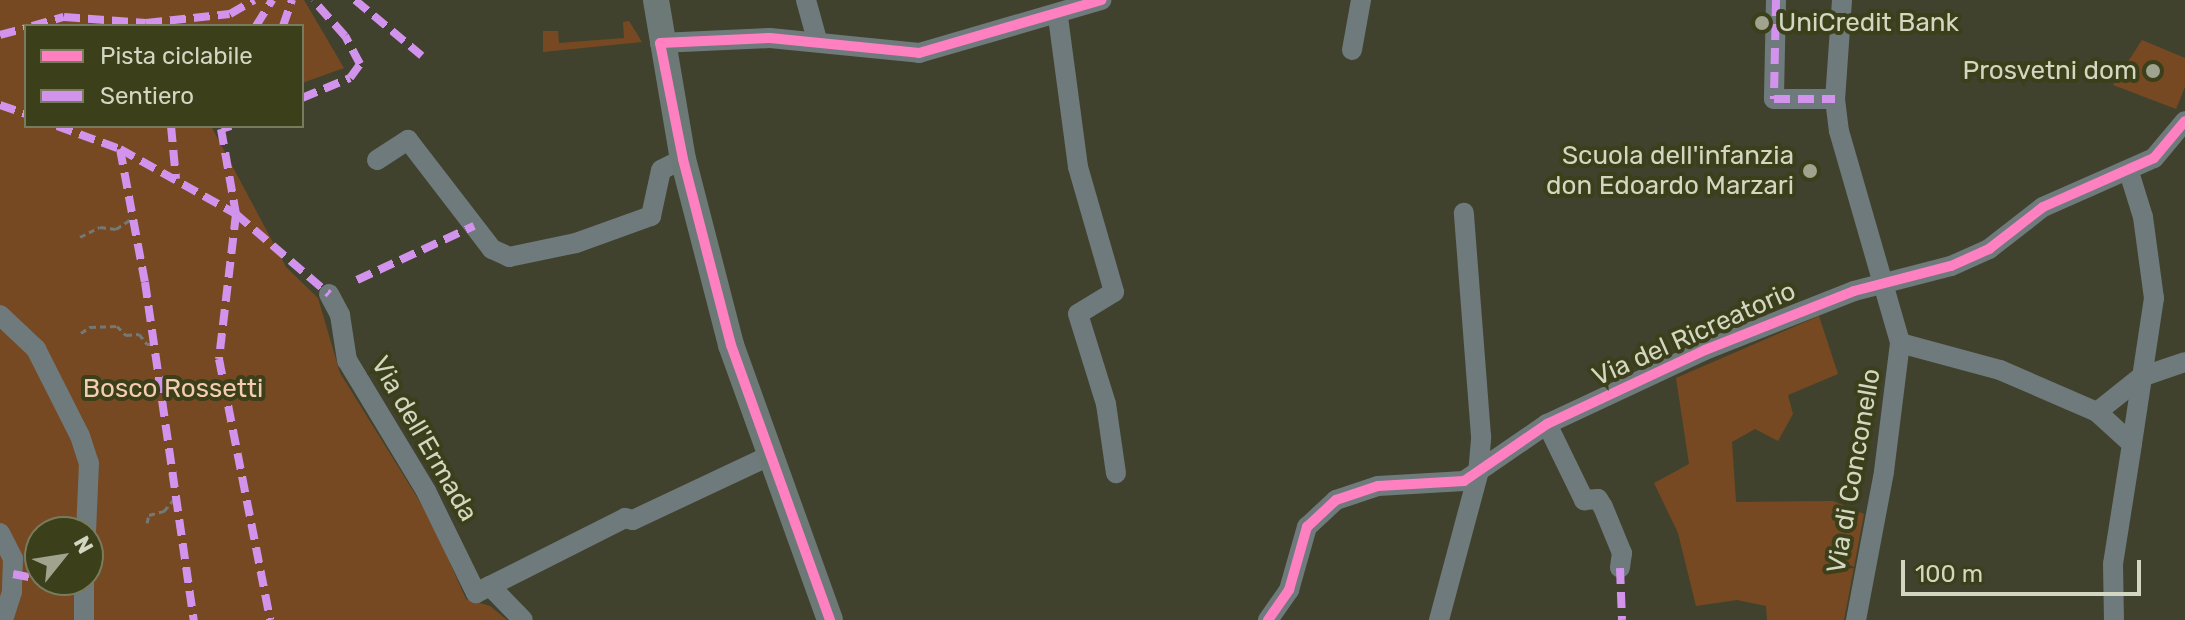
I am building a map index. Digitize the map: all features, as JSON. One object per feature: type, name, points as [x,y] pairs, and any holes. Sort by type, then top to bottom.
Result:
[{"type":"main road","points":[[656,0],[660,43],[683,159],[731,345],[830,620]]},
{"type":"street","points":[[806,0],[817,40]]},
{"type":"street","points":[[660,43],[725,38],[817,40],[919,53],[1058,17],[1101,0]]},
{"type":"street","points":[[1352,50],[1361,0]]},
{"type":"street","points":[[1776,0],[1774,99],[1835,99]]},
{"type":"street","name":"Via di Conconello","points":[[1842,0],[1835,99],[1858,204],[1900,343],[1884,472],[1856,620]]},
{"type":"street","points":[[1058,17],[1078,167],[1114,292],[1078,314],[1106,404],[1116,473]]},
{"type":"street","name":"Via del Ricreatorio","points":[[1268,620],[1289,590],[1307,527],[1336,500],[1356,490],[1464,481],[1547,424],[1705,350],[1884,283],[1951,266],[1989,249],[2043,207],[2129,172],[2154,158],[2185,121]]},
{"type":"street","points":[[377,160],[408,140],[492,249],[509,257],[576,243],[651,216],[661,170],[683,159]]},
{"type":"street","points":[[2114,620],[2113,564],[2154,298],[2143,217],[2129,172]]},
{"type":"street","points":[[1439,620],[1478,474],[1482,409],[1464,213]]},
{"type":"street","name":"Via dell'Ermada","points":[[329,294],[360,385],[426,491],[476,593],[490,586],[523,620]]},
{"type":"street","points":[[0,315],[36,349],[80,436],[90,474],[87,516]]},
{"type":"street","points":[[1900,343],[2000,370],[2097,412],[2132,444]]},
{"type":"street","points":[[2097,412],[2141,377],[2185,362]]},
{"type":"street","points":[[1547,424],[1584,500],[1598,499],[1603,507],[1622,553],[1620,568]]},
{"type":"street","points":[[490,586],[625,518],[633,520],[769,456]]},
{"type":"street","points":[[0,533],[13,559],[12,592],[3,620]]},
{"type":"street","points":[[84,596],[84,620]]},
{"type":"path","points":[[80,237],[100,227],[116,229],[133,218]]},
{"type":"path","points":[[81,333],[90,327],[117,326],[126,335],[139,334],[153,344]]},
{"type":"path","points":[[147,523],[149,515],[164,511],[175,498]]},
{"type":"green space","name":"Bosco Rossetti","points":[[0,0],[304,0],[344,68],[304,82],[304,24],[24,24],[24,128],[212,128],[286,267],[318,298],[340,373],[430,518],[466,599],[490,606],[507,620],[0,620]]},
{"type":"green space","points":[[629,21],[642,42],[543,52],[543,31],[558,31],[559,43],[624,38],[623,22]]},
{"type":"green space","name":"Prosvetni dom","points":[[2142,40],[2185,58],[2185,87],[2176,109],[2113,85]]},
{"type":"green space","points":[[1819,316],[1838,374],[1788,395],[1793,414],[1778,441],[1755,429],[1732,442],[1736,502],[1833,501],[1864,514],[1844,620],[1767,620],[1766,606],[1737,600],[1696,606],[1678,533],[1654,483],[1689,464],[1676,378]]},
{"type":"marked path","points":[[39,24],[64,17],[146,23],[230,14],[254,0]]},
{"type":"marked path","points":[[257,24],[272,0]]},
{"type":"marked path","points":[[284,24],[292,0]]},
{"type":"marked path","points":[[304,97],[350,78],[360,64],[345,36],[313,0]]},
{"type":"marked path","points":[[355,0],[422,56]]},
{"type":"marked path","points":[[1776,0],[1774,99],[1835,99]]},
{"type":"marked path","points":[[0,35],[24,29]]},
{"type":"marked path","points":[[0,105],[24,113]]},
{"type":"marked path","points":[[62,128],[120,149],[145,282],[194,620]]},
{"type":"marked path","points":[[171,128],[176,179]]},
{"type":"marked path","points":[[224,128],[221,129],[236,214],[219,359],[270,620]]},
{"type":"marked path","points":[[120,149],[236,214],[329,294]]},
{"type":"marked path","points":[[357,280],[474,226]]},
{"type":"marked path","points":[[1620,568],[1622,620]]},
{"type":"marked path","points":[[13,574],[24,576]]},
{"type":"cycle path","points":[[830,620],[731,345],[683,159],[660,43],[770,38],[919,53],[1101,0]]},
{"type":"cycle path","points":[[1268,620],[1289,590],[1307,527],[1336,500],[1378,486],[1464,481],[1547,424],[1705,350],[1854,291],[1951,266],[1989,249],[2043,207],[2154,158],[2185,121]]},
{"type":"place","name":"UniCredit Bank","points":[[1762,23]]},
{"type":"place","name":"Prosvetni dom","points":[[2153,71]]},
{"type":"place","name":"Scuola dell'infanzia don Edoardo Marzari","points":[[1810,171]]}]
